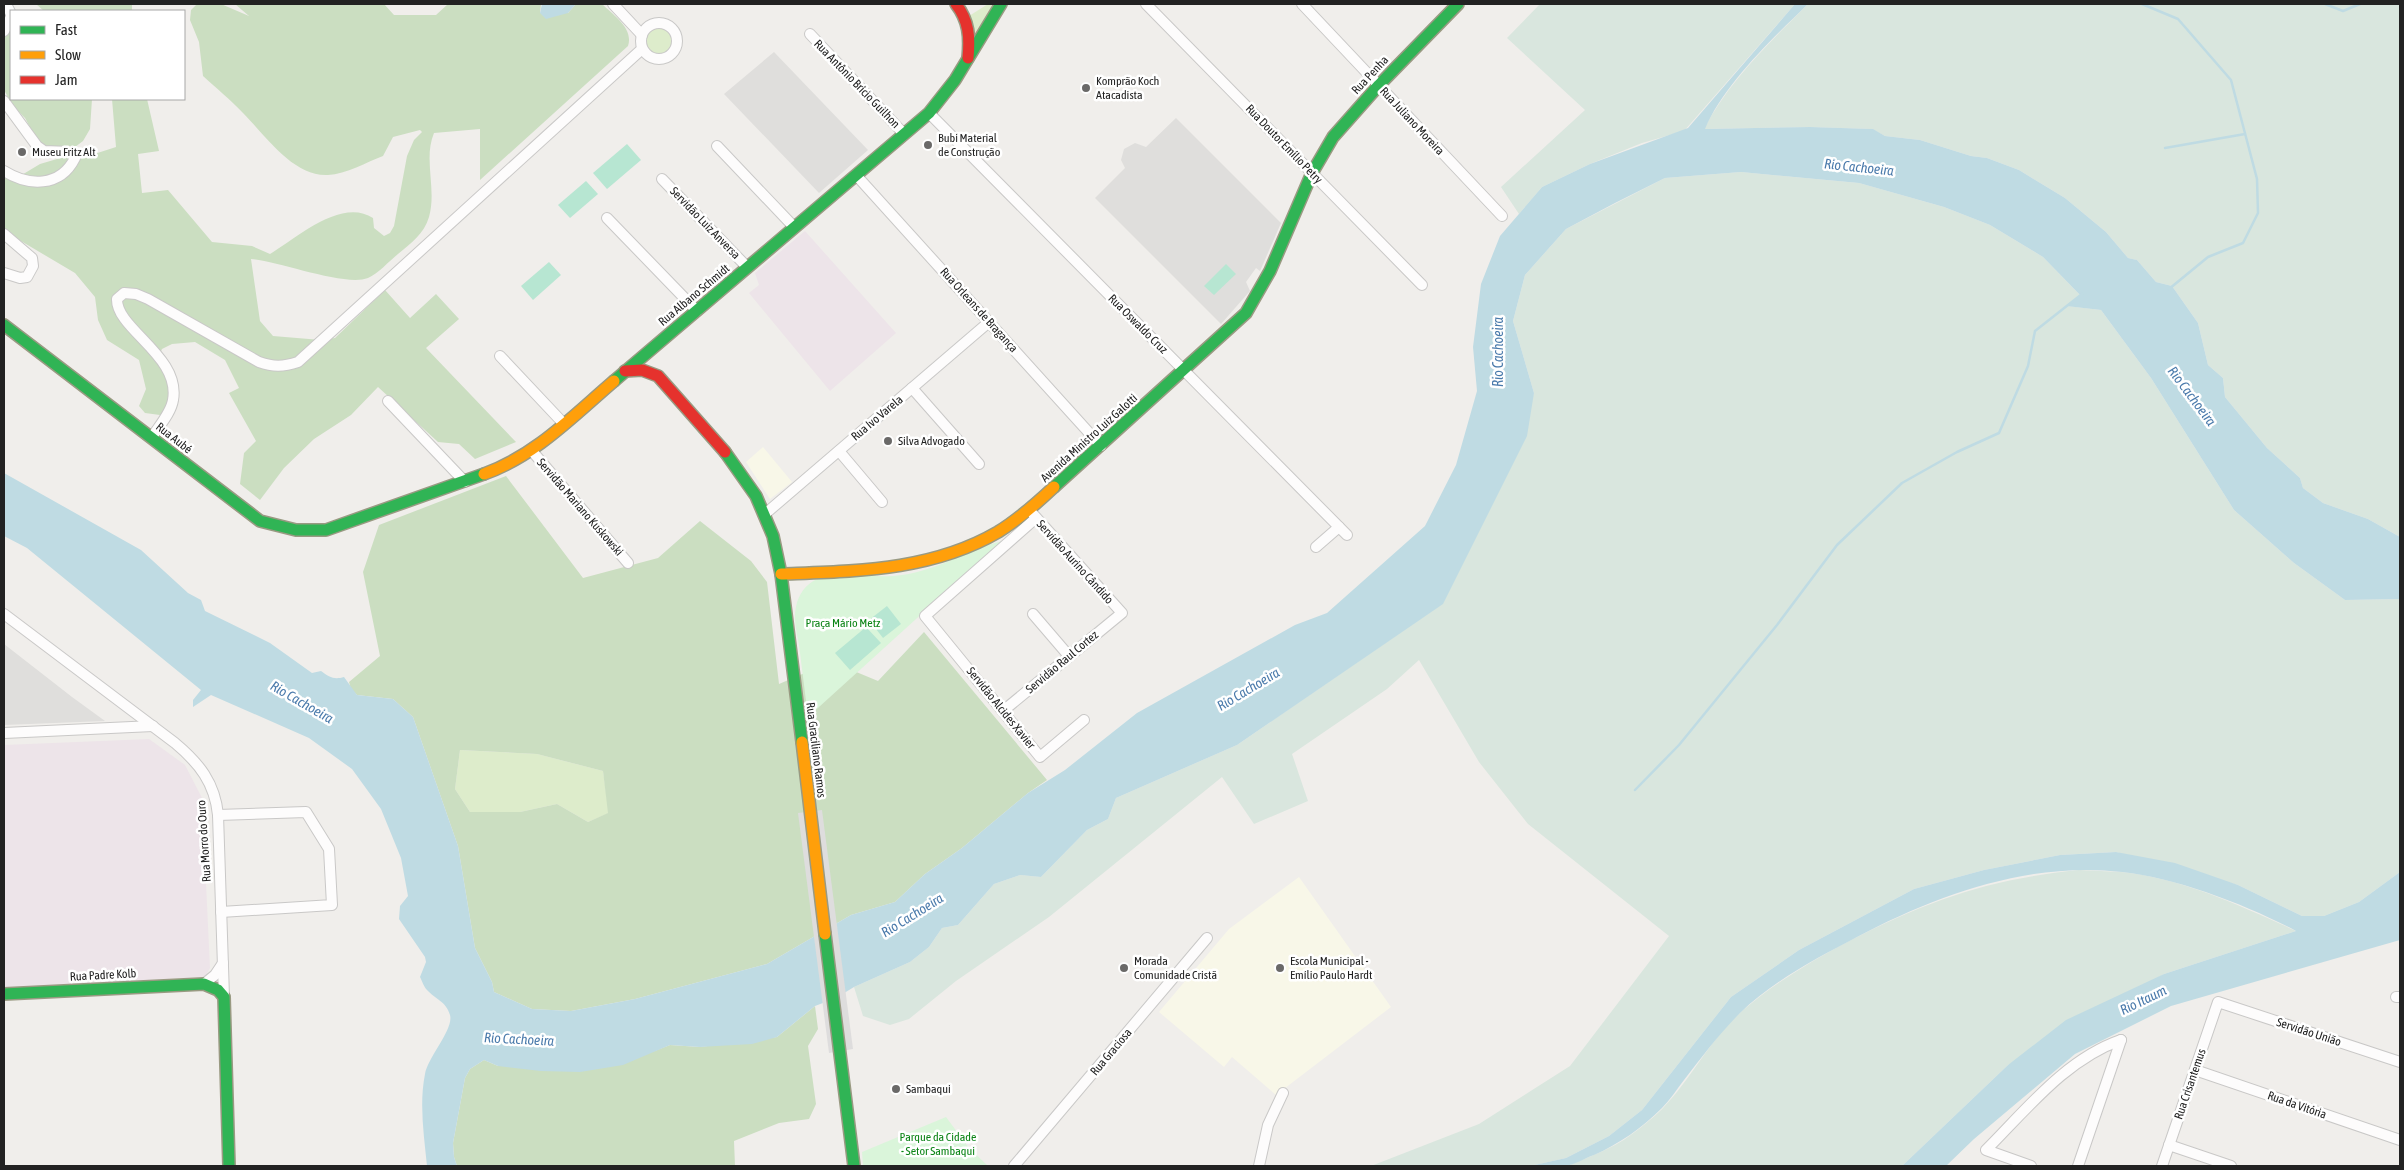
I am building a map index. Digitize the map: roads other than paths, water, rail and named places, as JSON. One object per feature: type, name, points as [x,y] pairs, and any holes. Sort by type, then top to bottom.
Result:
[{"type":"main road","points":[[956,4],[965,15],[969,26],[971,39],[968,58]]},
{"type":"main road","name":"Rua Albano Schmidt","points":[[342,525],[507,466],[532,451],[929,112],[947,92],[1001,4]]},
{"type":"main road","name":"Rua Penha","points":[[1312,173],[1332,137],[1379,85],[1458,4]]},
{"type":"main road","name":"Avenida Ministro Luiz Galotti","points":[[781,574],[876,570],[927,563],[968,548],[1032,514],[1101,446],[1236,324],[1254,301],[1270,271],[1312,173]]},
{"type":"main road","name":"Rua Aubé","points":[[4,325],[260,520],[286,529],[311,532],[342,525]]},
{"type":"main road","points":[[658,376],[655,356],[659,342]]},
{"type":"main road","points":[[625,371],[649,370],[658,376]]},
{"type":"main road","name":"Rua Graciliano Ramos","points":[[658,376],[726,454],[754,493],[765,514],[775,542],[781,574],[854,1166]]},
{"type":"main road","points":[[204,984],[218,990],[224,997]]},
{"type":"main road","name":"Rua Padre Kolb","points":[[4,994],[204,984]]},
{"type":"main road","name":"Rua Morro do Ouro","points":[[224,997],[230,1166]]},
{"type":"street","points":[[613,4],[642,35]]},
{"type":"street","name":"Rua Doutor Emílio Petry","points":[[1146,4],[1422,285]]},
{"type":"street","name":"Rua Juliano Moreira","points":[[1302,4],[1502,216]]},
{"type":"street","points":[[4,31],[10,17]]},
{"type":"street","points":[[662,23],[673,28],[678,40],[674,52],[664,59],[651,58],[642,49],[642,35],[649,25],[662,23]]},
{"type":"street","name":"Rua Antônio Brício Guilhon","points":[[810,34],[904,134]]},
{"type":"street","points":[[152,437],[170,410],[174,392],[168,370],[156,351],[121,314],[117,305],[117,298],[124,293],[148,298],[259,362],[273,367],[286,366],[298,362],[642,49]]},
{"type":"street","points":[[4,101],[37,146],[44,151],[71,152],[75,158],[65,171],[51,181],[28,182],[4,170]]},
{"type":"street","name":"Rua Oswaldo Cruz","points":[[929,112],[1343,531],[1316,547]]},
{"type":"street","points":[[717,146],[794,227]]},
{"type":"street","name":"Rua Orleans de Bragança","points":[[856,175],[1101,446]]},
{"type":"street","name":"Servidão Luiz Anversa","points":[[662,179],[748,267]]},
{"type":"street","points":[[607,218],[696,310]]},
{"type":"street","points":[[4,234],[32,258],[32,266],[27,277],[20,278],[4,273]]},
{"type":"street","name":"Rua Ivo Varela","points":[[765,514],[989,322]]},
{"type":"street","points":[[500,356],[564,424]]},
{"type":"street","points":[[912,388],[979,464]]},
{"type":"street","points":[[388,401],[465,482]]},
{"type":"street","name":"Servidão Mariano Kuskowski","points":[[532,451],[628,563]]},
{"type":"street","points":[[839,451],[882,502]]},
{"type":"street","name":"Servidão Aurino Cândido","points":[[1032,514],[1122,613]]},
{"type":"street","name":"Servidão Alcides Xavier","points":[[1032,514],[925,616],[1040,756],[1084,720]]},
{"type":"street","name":"Servidão Raul Cortez","points":[[1003,711],[1122,613]]},
{"type":"street","name":"Rua Morro do Ouro","points":[[4,614],[183,749],[201,768],[213,791],[218,815],[224,997]]},
{"type":"street","points":[[1033,614],[1069,656]]},
{"type":"street","points":[[4,733],[153,726]]},
{"type":"street","points":[[218,815],[306,812],[329,849],[332,905],[221,912]]},
{"type":"street","name":"Rua Graciosa","points":[[1014,1166],[1207,938]]},
{"type":"street","points":[[204,984],[215,975],[223,963]]},
{"type":"street","name":"Servidão União","points":[[2218,1002],[2400,1062]]},
{"type":"street","name":"Rua Crisantemus","points":[[2162,1166],[2218,1002]]},
{"type":"street","points":[[2032,1166],[1986,1150],[2064,1073],[2090,1053],[2121,1040],[2078,1166]]},
{"type":"street","name":"Rua da Vitória","points":[[2195,1070],[2400,1140]]},
{"type":"street","points":[[1259,1166],[1268,1125],[1283,1093]]},
{"type":"street","points":[[2169,1145],[2231,1166]]},
{"type":"water","points":[[542,4],[576,4],[568,13],[546,19],[540,13]]},
{"type":"water","name":"Rio Cachoeira","points":[[1795,4],[1808,4],[1750,62],[1724,95],[1705,129],[1810,127],[1873,129],[1885,136],[1920,140],[1971,156],[1987,158],[2019,170],[2065,198],[2106,232],[2128,258],[2137,260],[2156,282],[2172,286],[2198,323],[2208,365],[2223,378],[2225,397],[2267,448],[2300,478],[2303,488],[2323,503],[2368,519],[2400,537],[2400,599],[2345,600],[2294,563],[2234,510],[2151,378],[2101,310],[2066,306],[2080,295],[2043,257],[1990,225],[1944,207],[1859,183],[1741,172],[1665,178],[1566,229],[1525,275],[1513,321],[1534,393],[1527,436],[1443,604],[1237,745],[1116,798],[1108,819],[1087,830],[1041,877],[1020,875],[994,884],[958,925],[942,928],[929,947],[910,962],[854,987],[836,998],[815,1006],[777,1037],[752,1044],[700,1047],[670,1045],[623,1065],[580,1072],[541,1071],[498,1066],[484,1060],[470,1069],[465,1078],[453,1143],[457,1166],[427,1166],[423,1120],[423,1085],[427,1067],[448,1028],[450,1015],[443,1003],[424,986],[420,977],[426,962],[425,957],[399,919],[400,906],[408,896],[401,858],[381,809],[352,769],[309,738],[211,695],[193,707],[193,700],[201,690],[27,548],[4,536],[4,473],[141,550],[188,593],[201,600],[205,611],[270,643],[312,673],[321,671],[332,677],[344,677],[357,695],[393,699],[413,717],[458,846],[475,948],[492,982],[494,992],[532,1009],[571,1011],[635,999],[767,964],[851,915],[895,902],[925,874],[962,848],[1028,793],[1065,770],[1137,713],[1295,625],[1327,613],[1425,526],[1456,465],[1477,391],[1473,347],[1481,284],[1500,236],[1542,187],[1590,164],[1688,128]]},
{"type":"water","name":"Rio Itaum","points":[[2116,852],[2175,863],[2238,885],[2302,916],[2324,916],[2359,902],[2400,872],[2400,940],[2171,1006],[2075,1054],[1974,1139],[1946,1166],[1902,1166],[2008,1065],[2066,1020],[2164,974],[2296,931],[2234,902],[2188,886],[2143,875],[2087,870],[2053,872],[1985,885],[1952,895],[1888,922],[1826,953],[1781,980],[1753,1001],[1725,1029],[1665,1105],[1621,1141],[1603,1151],[1569,1165],[1557,1167],[1530,1166],[1566,1158],[1609,1136],[1642,1110],[1731,997],[1799,950],[1914,889],[1984,870],[2060,855]]},
{"type":"waterway","points":[[2142,4],[2178,19],[2231,80],[2257,179],[2258,213],[2243,243],[2208,257],[2169,289]]},
{"type":"waterway","points":[[2325,4],[2343,11],[2360,4]]},
{"type":"waterway","points":[[2165,148],[2245,134]]},
{"type":"waterway","points":[[1635,790],[1679,745],[1777,625],[1837,545],[1902,483],[1957,452],[1999,433],[2028,366],[2035,331],[2082,294]]},
{"type":"place","name":"Komprão Koch Atacadista","points":[[1086,88]]},
{"type":"place","name":"Bubi Material de Construção","points":[[928,145]]},
{"type":"place","name":"Museu Fritz Alt","points":[[22,152]]},
{"type":"place","name":"Silva Advogado","points":[[888,441]]},
{"type":"place","name":"Morada Comunidade Cristã","points":[[1124,968]]},
{"type":"place","name":"Escola Municipal - Emílio Paulo Hardt","points":[[1280,968]]},
{"type":"place","name":"Sambaqui","points":[[896,1089]]},
{"type":"park label","name":"Praça Mário Metz","points":[[843,623]]},
{"type":"park label","name":"Parque da Cidade - Setor Sambaqui","points":[[938,1144]]}]
